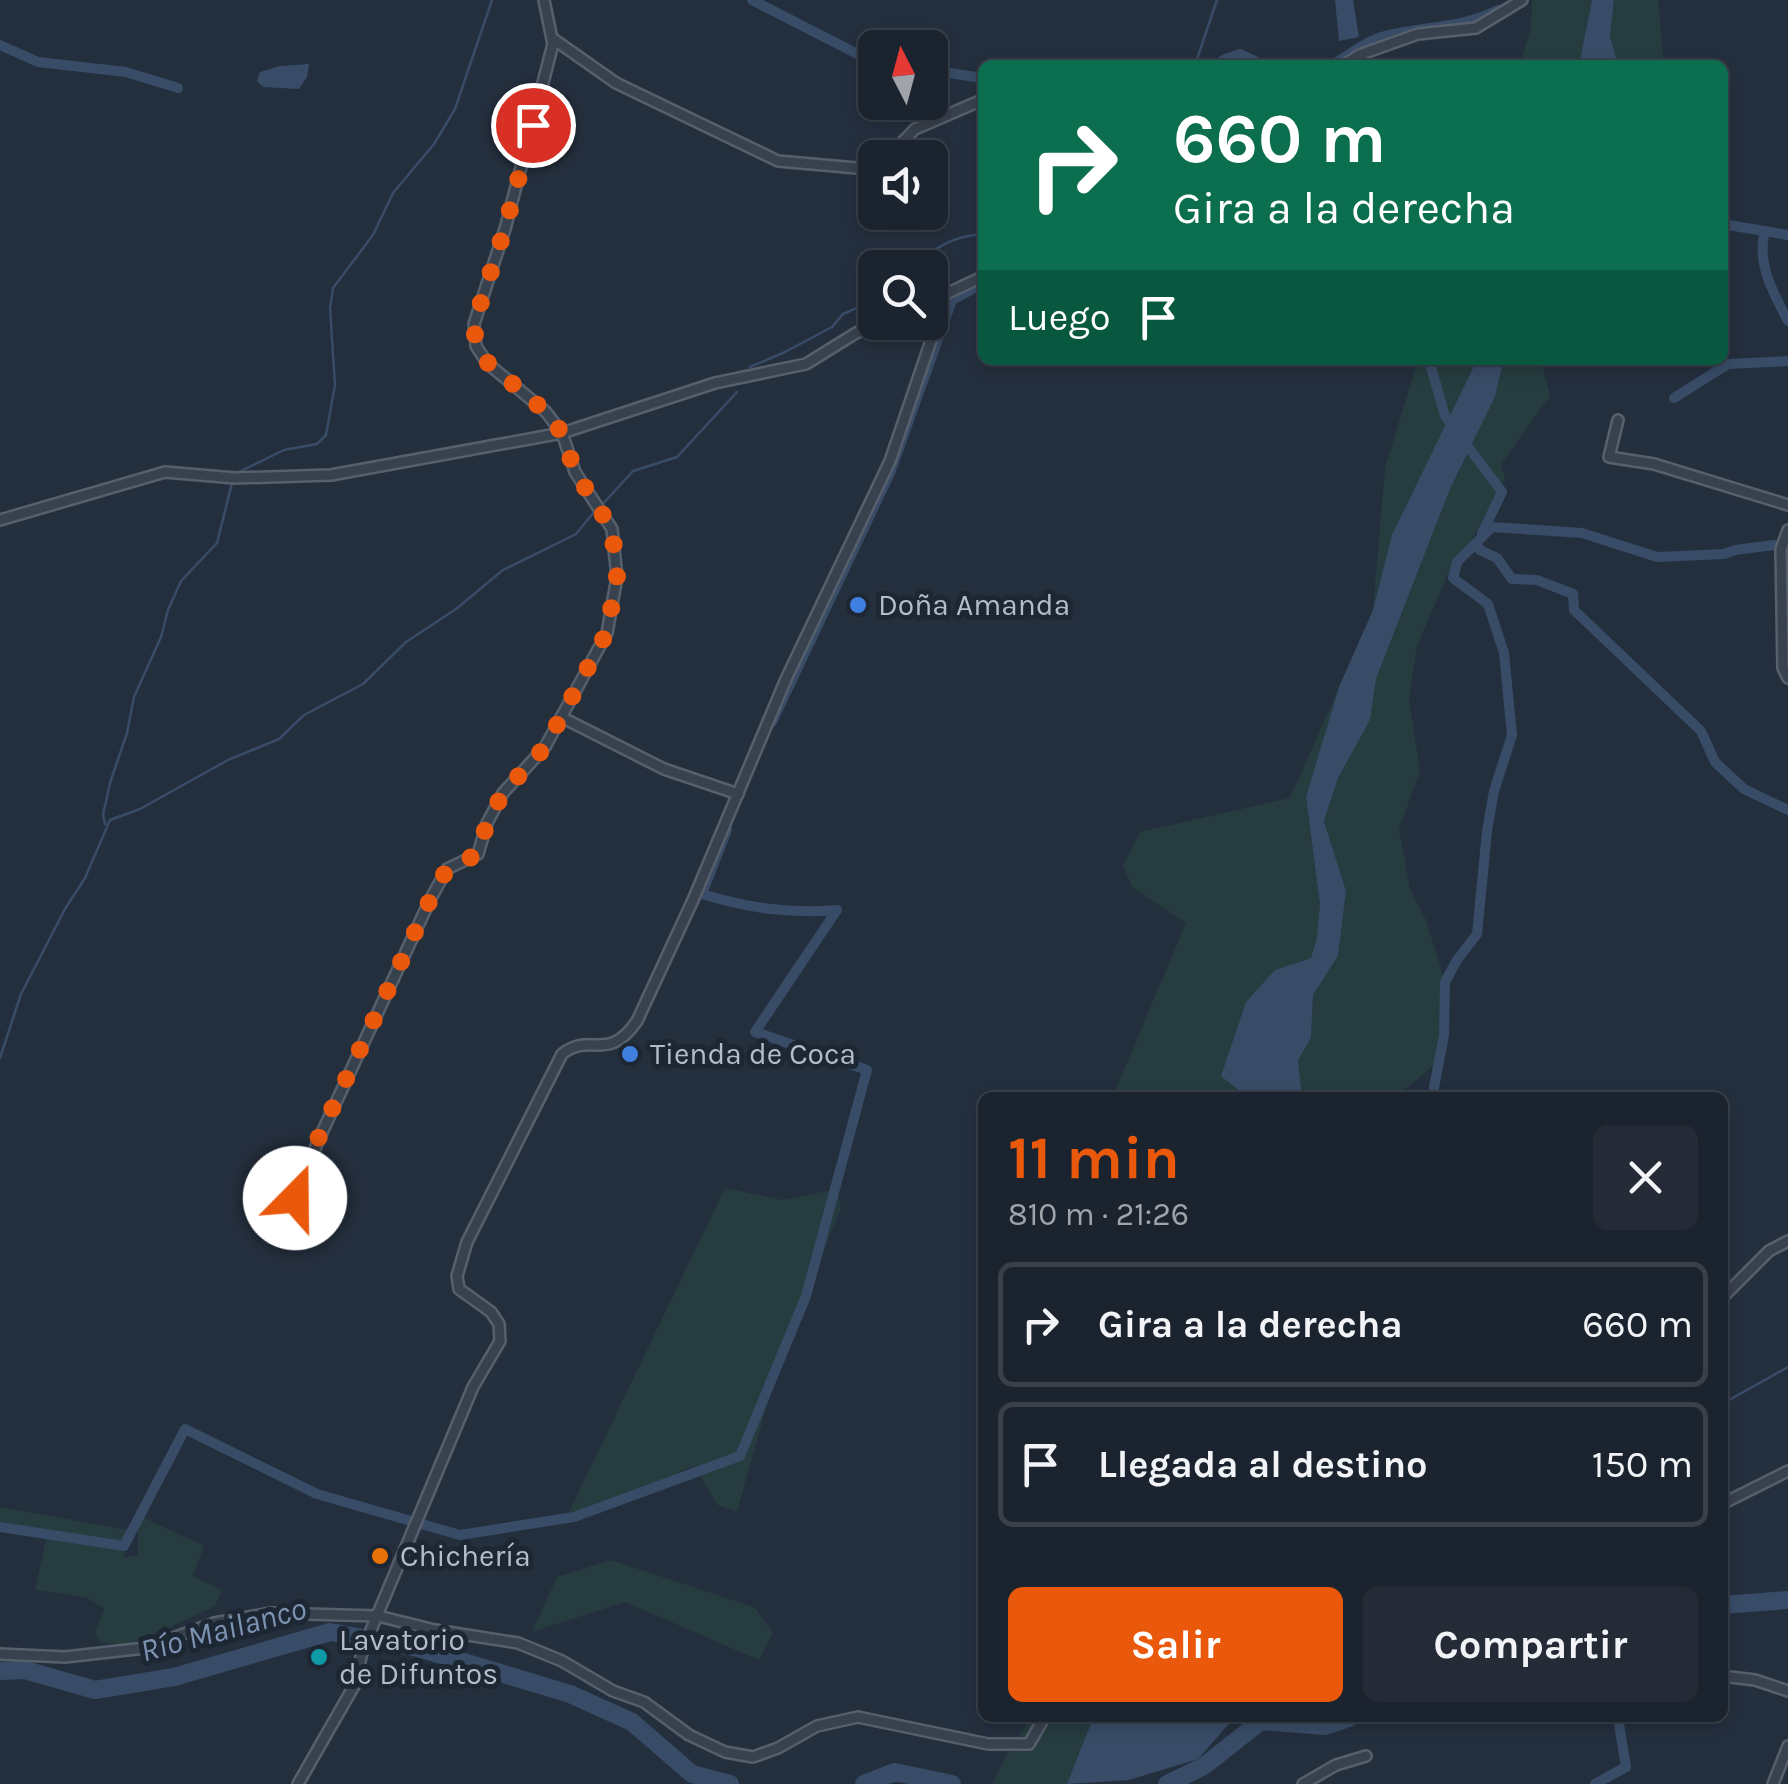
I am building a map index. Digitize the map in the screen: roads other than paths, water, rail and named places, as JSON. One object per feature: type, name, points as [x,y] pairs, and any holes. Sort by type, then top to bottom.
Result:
[{"type":"street","points":[[283,1227],[318,1139],[430,900],[447,869],[478,854],[487,823],[503,793],[545,747],[607,632],[617,576],[612,529],[575,472],[562,433],[546,412],[487,362],[476,346],[474,324],[505,228],[552,38],[544,0]]},
{"type":"street","points":[[1352,60],[1418,34],[1476,28],[1522,0]]},
{"type":"street","points":[[552,38],[616,83],[778,161],[858,168]]},
{"type":"street","points":[[904,140],[914,128],[978,102]]},
{"type":"street","points":[[948,293],[978,279]]},
{"type":"street","points":[[0,520],[164,472],[235,478],[331,474],[562,433],[715,383],[806,364],[858,332]]},
{"type":"street","points":[[298,1784],[354,1686],[363,1648],[473,1386],[500,1341],[500,1324],[491,1312],[459,1289],[457,1276],[467,1242],[562,1054],[572,1046],[612,1046],[625,1038],[637,1021],[786,679],[890,462],[931,340]]},
{"type":"street","points":[[1618,420],[1610,458],[1654,464],[1788,506]]},
{"type":"street","points":[[1788,530],[1781,550],[1783,668],[1788,678]]},
{"type":"street","points":[[561,717],[664,769],[738,794]]},
{"type":"street","points":[[1728,1292],[1769,1251],[1788,1241]]},
{"type":"street","points":[[1728,1501],[1788,1470]]},
{"type":"street","points":[[0,1654],[65,1657],[145,1648],[214,1623],[271,1613],[378,1616],[518,1643],[562,1661],[613,1691],[644,1702],[690,1735],[725,1752],[753,1757],[817,1726],[858,1717],[988,1744],[1029,1744],[1042,1722]]},
{"type":"street","points":[[1728,1677],[1788,1691]]},
{"type":"street","points":[[1773,1784],[1788,1746]]},
{"type":"street","points":[[1303,1784],[1336,1764],[1366,1756]]},
{"type":"water","points":[[1335,0],[1353,0],[1359,37],[1339,41]]},
{"type":"water","points":[[1592,0],[1614,0],[1610,36],[1617,60],[1580,60]]},
{"type":"water","points":[[309,64],[299,89],[263,87],[257,81],[260,72]]},
{"type":"water","points":[[1475,365],[1504,365],[1495,397],[1450,489],[1376,679],[1370,720],[1338,778],[1324,821],[1346,891],[1338,956],[1313,995],[1311,1038],[1298,1060],[1301,1092],[1241,1092],[1221,1076],[1246,1002],[1275,970],[1311,958],[1317,937],[1320,904],[1306,797],[1339,687],[1373,610],[1392,535]]},
{"type":"water","points":[[1091,1722],[1230,1722],[1198,1759],[1129,1780],[1067,1784]]},
{"type":"waterway","points":[[239,472],[284,450],[317,444],[326,435],[335,385],[330,308],[333,288],[373,235],[393,193],[434,144],[455,109],[492,0]]},
{"type":"waterway","points":[[752,0],[858,54]]},
{"type":"waterway","points":[[1197,60],[1217,0]]},
{"type":"waterway","points":[[1339,60],[1381,37],[1470,21],[1498,10]]},
{"type":"waterway","points":[[0,45],[38,62],[126,72],[178,88]]},
{"type":"waterway","points":[[1223,60],[1240,54],[1253,60]]},
{"type":"waterway","points":[[948,73],[978,77]]},
{"type":"waterway","points":[[1728,225],[1788,235]]},
{"type":"waterway","points":[[1765,231],[1764,266],[1788,321]]},
{"type":"waterway","points":[[935,250],[962,237],[978,235]]},
{"type":"waterway","points":[[772,722],[890,473],[952,300],[978,286]]},
{"type":"waterway","points":[[750,367],[832,327],[843,314],[858,307]]},
{"type":"waterway","points":[[1728,364],[1788,361]]},
{"type":"waterway","points":[[1430,365],[1445,416],[1502,492],[1482,533]]},
{"type":"waterway","points":[[1674,398],[1726,365]]},
{"type":"waterway","points":[[600,507],[633,471],[677,457],[737,392]]},
{"type":"waterway","points":[[105,824],[103,815],[110,783],[134,697],[181,581],[217,543],[232,483]]},
{"type":"waterway","points":[[0,1058],[21,994],[85,878],[110,820],[140,809],[228,760],[279,739],[304,715],[363,684],[406,642],[456,609],[503,570],[576,534],[594,512]]},
{"type":"waterway","points":[[1433,1092],[1444,1035],[1445,982],[1477,934],[1494,791],[1512,735],[1504,653],[1488,604],[1453,578],[1457,562],[1492,527],[1582,533],[1657,557],[1724,554],[1774,545]]},
{"type":"waterway","points":[[1477,544],[1480,550],[1497,558],[1512,579],[1537,580],[1573,594],[1574,610],[1701,731],[1715,762],[1744,789],[1788,810]]},
{"type":"waterway","points":[[0,1527],[124,1546],[185,1429],[317,1494],[460,1535],[574,1517],[740,1456],[806,1296],[867,1070],[755,1032],[837,910],[769,909],[702,894],[727,830]]},
{"type":"waterway","points":[[1728,1401],[1788,1367]]},
{"type":"waterway","name":"Río Mailanco","points":[[1728,1605],[1788,1600]]},
{"type":"waterway","name":"Río Mailanco","points":[[0,1671],[25,1670],[95,1690],[174,1677],[330,1632],[418,1648],[570,1694],[632,1722],[692,1774],[730,1784]]},
{"type":"waterway","name":"Río Mailanco","points":[[1167,1784],[1204,1766],[1260,1722]]},
{"type":"waterway","name":"Río Mailanco","points":[[1274,1722],[1325,1726],[1337,1722]]},
{"type":"waterway","points":[[1595,1784],[1626,1767],[1619,1722]]},
{"type":"waterway","name":"Río Mailanco","points":[[864,1784],[895,1772],[952,1784]]},
{"type":"place","name":"Doña Amanda","points":[[858,605]]},
{"type":"place","name":"Tienda de Coca","points":[[630,1054]]},
{"type":"place","name":"Chichería","points":[[380,1556]]},
{"type":"place","name":"Lavatorio de Difuntos","points":[[319,1657]]}]
